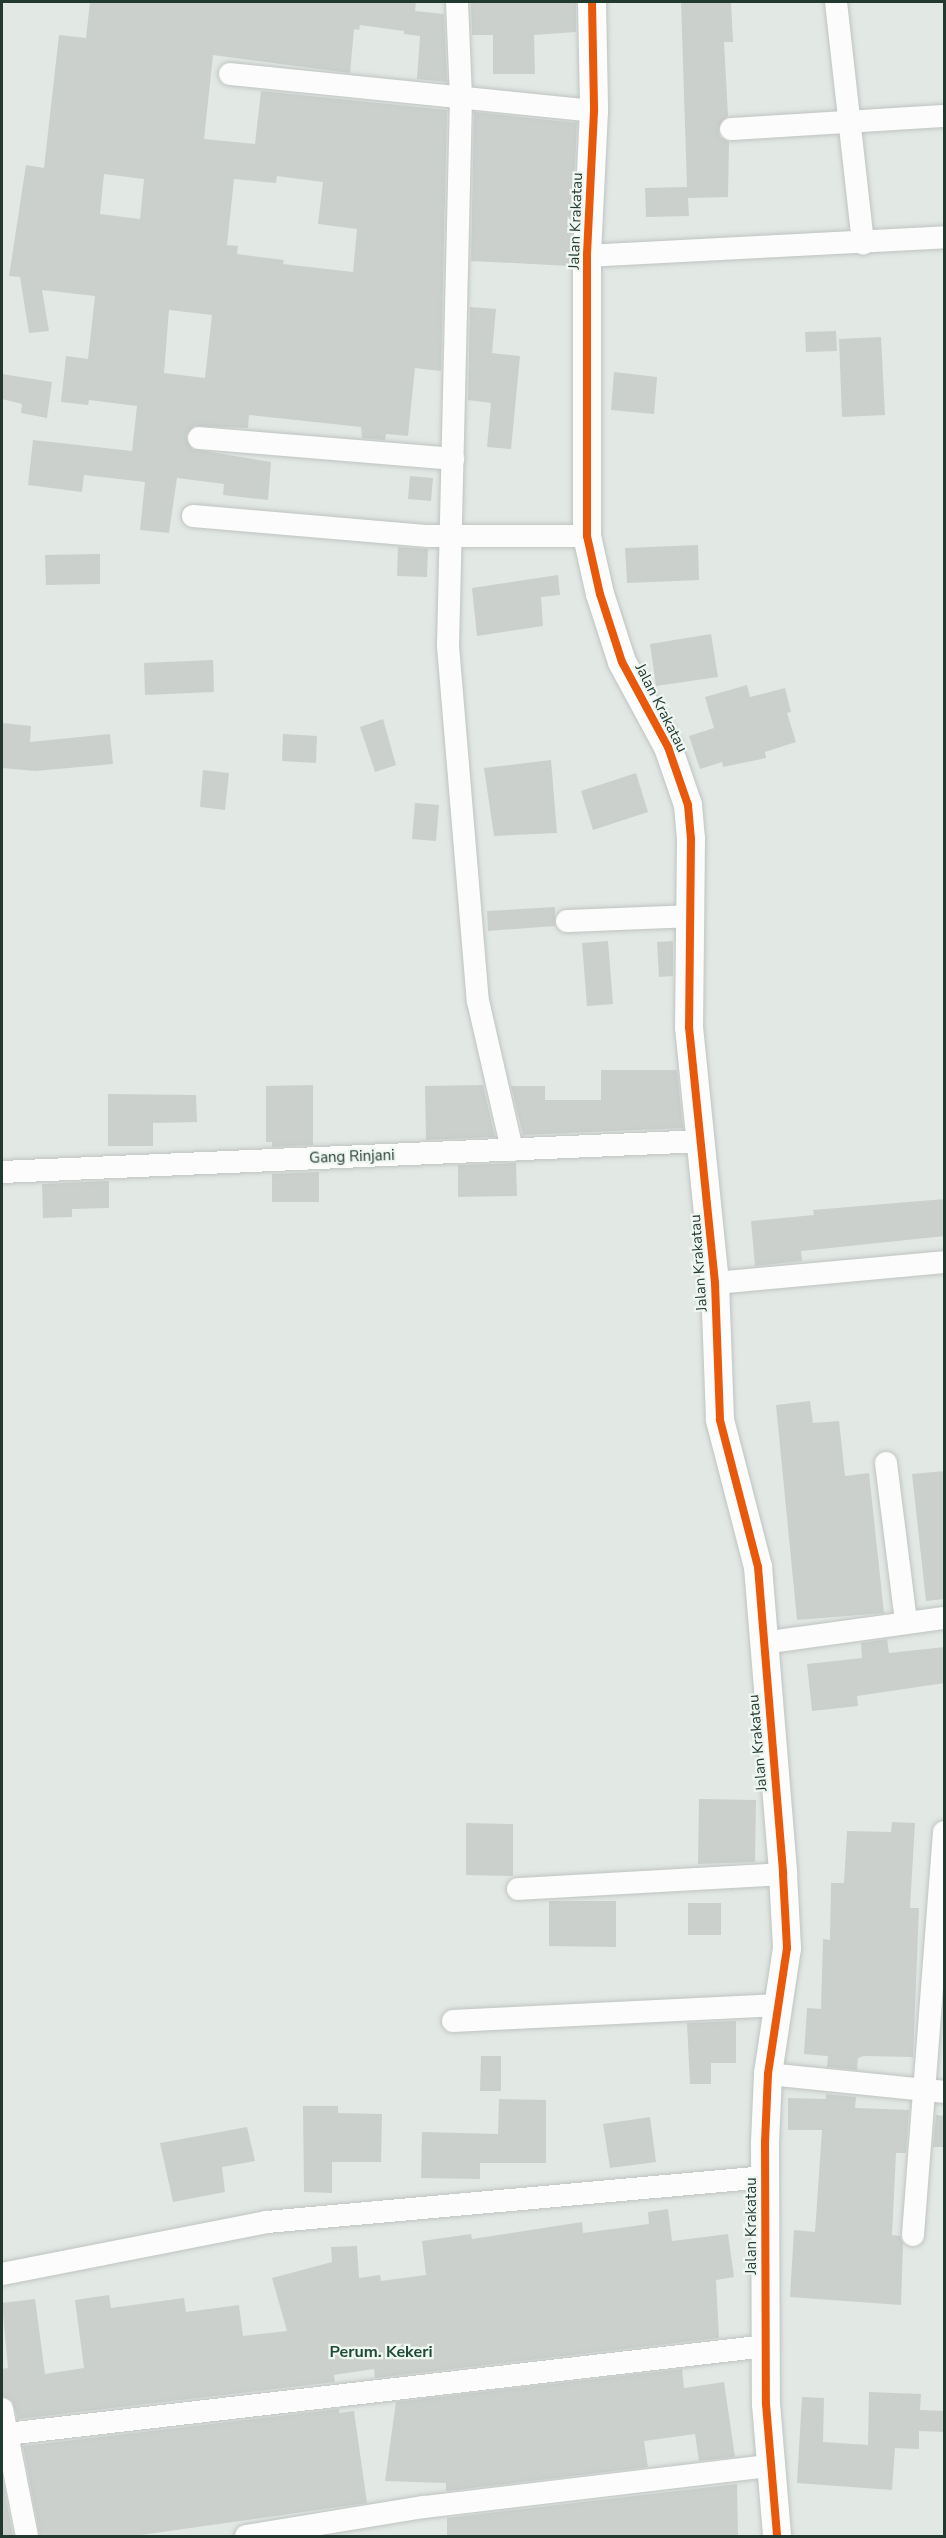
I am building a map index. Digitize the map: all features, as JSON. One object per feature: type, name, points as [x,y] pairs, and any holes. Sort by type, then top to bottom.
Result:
[{"type":"street","points":[[457,2],[461,99],[453,459],[449,536],[449,664],[476,980],[512,1150]]},
{"type":"street","name":"Jalan Krakatau","points":[[592,2],[594,111],[587,256],[587,536],[614,640],[637,694],[668,747],[688,805],[689,1027],[703,1141],[715,1283],[720,1420],[758,1568],[783,1874],[787,1948],[768,2074],[765,2177],[765,2346],[770,2466],[777,2536]]},
{"type":"street","points":[[837,2],[848,122],[863,243]]},
{"type":"street","points":[[230,74],[594,111]]},
{"type":"street","points":[[732,129],[945,116]]},
{"type":"street","points":[[587,256],[945,237]]},
{"type":"street","points":[[199,438],[453,459]]},
{"type":"street","points":[[193,516],[449,536],[587,536]]},
{"type":"street","points":[[567,921],[689,916]]},
{"type":"street","name":"Gang Rinjani","points":[[2,1172],[703,1141]]},
{"type":"street","points":[[715,1283],[945,1262]]},
{"type":"street","points":[[886,1463],[906,1622]]},
{"type":"street","points":[[763,1642],[945,1618]]},
{"type":"street","points":[[914,2235],[935,2091],[945,1833]]},
{"type":"street","points":[[518,1889],[783,1874]]},
{"type":"street","points":[[453,2021],[779,2005]]},
{"type":"street","points":[[768,2074],[935,2091]]},
{"type":"street","points":[[2,2274],[267,2222],[765,2177]]},
{"type":"street","points":[[7,2434],[765,2346]]},
{"type":"street","points":[[2,2409],[27,2536]]},
{"type":"street","points":[[246,2536],[424,2507],[770,2466]]},
{"type":"building","points":[[90,2],[416,2],[415,11],[444,14],[447,82],[417,79],[420,36],[404,34],[404,31],[360,25],[359,30],[354,29],[350,73],[213,55],[204,139],[255,144],[261,91],[447,110],[441,371],[415,368],[408,436],[386,434],[385,440],[362,438],[361,427],[249,415],[248,428],[194,426],[186,436],[192,449],[271,462],[268,500],[223,495],[224,484],[177,478],[169,533],[140,530],[145,482],[84,475],[82,492],[28,485],[33,440],[132,451],[137,406],[89,400],[88,405],[61,402],[66,356],[88,359],[95,296],[42,290],[49,331],[29,333],[20,277],[9,276],[26,165],[44,168],[59,35],[86,38]],"holes":[[[104,174],[144,179],[140,219],[100,214]],[[277,176],[323,182],[318,224],[357,229],[353,272],[283,264],[284,260],[237,254],[238,246],[227,245],[234,179],[276,183]],[[169,310],[212,315],[205,378],[164,373]]]},
{"type":"building","points":[[471,2],[576,2],[576,32],[534,35],[535,74],[493,74],[493,35],[472,35]]},
{"type":"building","points":[[681,2],[731,2],[733,42],[724,42],[728,116],[718,129],[720,137],[729,142],[728,197],[688,198],[689,216],[646,217],[645,188],[687,187]]},
{"type":"building","points":[[474,112],[577,123],[570,266],[471,261]]},
{"type":"building","points":[[470,307],[496,309],[492,353],[520,356],[511,449],[487,447],[491,403],[468,400]]},
{"type":"building","points":[[836,331],[837,351],[806,352],[805,332]]},
{"type":"building","points":[[881,337],[885,415],[842,417],[839,339]]},
{"type":"building","points":[[614,372],[657,377],[654,414],[611,410]]},
{"type":"building","points":[[2,374],[52,382],[47,418],[21,413],[22,404],[2,399]]},
{"type":"building","points":[[410,476],[433,478],[431,501],[408,499]]},
{"type":"building","points":[[698,545],[699,580],[627,583],[625,548]]},
{"type":"building","points":[[398,547],[428,549],[427,577],[397,576]]},
{"type":"building","points":[[100,554],[100,584],[46,585],[45,555]]},
{"type":"building","points":[[558,575],[560,595],[541,597],[543,626],[477,636],[472,588]]},
{"type":"building","points":[[711,634],[718,677],[656,686],[650,644]]},
{"type":"building","points":[[213,660],[214,692],[145,695],[144,663]]},
{"type":"building","points":[[747,685],[750,697],[785,688],[791,712],[787,713],[796,742],[765,752],[766,758],[723,767],[722,762],[700,769],[689,736],[714,728],[705,697]]},
{"type":"building","points":[[383,719],[396,765],[375,772],[360,727]]},
{"type":"building","points":[[2,723],[31,726],[30,742],[110,734],[113,764],[35,771],[2,768]]},
{"type":"building","points":[[283,734],[317,736],[316,763],[282,761]]},
{"type":"building","points":[[551,760],[557,833],[494,836],[484,768]]},
{"type":"building","points":[[203,770],[229,773],[225,810],[200,807]]},
{"type":"building","points":[[636,773],[648,812],[593,830],[581,791]]},
{"type":"building","points":[[415,803],[439,805],[436,841],[412,839]]},
{"type":"building","points":[[555,907],[555,926],[488,931],[487,911]]},
{"type":"building","points":[[608,941],[613,1004],[587,1006],[582,943]]},
{"type":"building","points":[[673,941],[673,976],[659,977],[657,942]]},
{"type":"building","points":[[601,1070],[677,1070],[683,1128],[523,1135],[511,1086],[545,1086],[545,1100],[601,1100]]},
{"type":"building","points":[[313,1085],[313,1145],[272,1147],[272,1142],[266,1142],[266,1086]]},
{"type":"building","points":[[483,1085],[495,1137],[426,1140],[425,1086]]},
{"type":"building","points":[[108,1094],[196,1095],[197,1122],[153,1123],[153,1146],[108,1146]]},
{"type":"building","points":[[516,1163],[517,1196],[458,1197],[458,1165]]},
{"type":"building","points":[[319,1172],[319,1202],[272,1202],[272,1174]]},
{"type":"building","points":[[109,1181],[109,1208],[72,1209],[72,1217],[43,1218],[42,1184]]},
{"type":"building","points":[[945,1199],[945,1236],[801,1251],[802,1261],[755,1266],[751,1221],[814,1215],[813,1210]]},
{"type":"building","points":[[810,1401],[813,1423],[839,1421],[845,1476],[869,1473],[884,1613],[797,1620],[776,1405]]},
{"type":"building","points":[[945,1471],[945,1599],[926,1601],[912,1474]]},
{"type":"building","points":[[887,1639],[889,1653],[945,1647],[945,1683],[857,1696],[858,1706],[812,1711],[807,1664],[862,1658],[861,1643]]},
{"type":"building","points":[[699,1799],[756,1800],[755,1862],[698,1864]]},
{"type":"building","points":[[892,1822],[915,1823],[910,1908],[919,1908],[913,2057],[864,2056],[858,2058],[857,2070],[827,2067],[828,2056],[804,2054],[807,2008],[821,2009],[823,1939],[830,1940],[831,1883],[844,1883],[847,1831],[891,1832]]},
{"type":"building","points":[[466,1823],[513,1824],[513,1876],[466,1875]]},
{"type":"building","points":[[549,1901],[616,1901],[616,1947],[549,1946]]},
{"type":"building","points":[[688,1903],[721,1903],[721,1935],[688,1935]]},
{"type":"building","points":[[736,2021],[736,2063],[711,2063],[711,2084],[690,2084],[687,2023]]},
{"type":"building","points":[[481,2056],[501,2056],[501,2091],[480,2091]]},
{"type":"building","points":[[826,2094],[856,2097],[855,2108],[909,2110],[906,2153],[896,2153],[892,2235],[900,2236],[903,2243],[901,2305],[790,2297],[794,2230],[815,2232],[822,2130],[788,2130],[788,2098],[826,2099]]},
{"type":"building","points":[[499,2099],[546,2100],[546,2163],[480,2163],[480,2179],[421,2178],[422,2132],[498,2134]]},
{"type":"building","points":[[303,2106],[338,2106],[338,2113],[382,2114],[381,2162],[332,2162],[332,2193],[304,2192]]},
{"type":"building","points":[[936,2115],[945,2116],[945,2147],[933,2147]]},
{"type":"building","points":[[650,2117],[656,2162],[610,2168],[603,2124]]},
{"type":"building","points":[[247,2127],[255,2161],[222,2167],[225,2192],[173,2202],[160,2143]]},
{"type":"building","points":[[668,2209],[672,2241],[728,2234],[734,2277],[716,2280],[719,2338],[375,2378],[374,2369],[334,2375],[335,2382],[18,2419],[12,2401],[2,2396],[2,2369],[8,2368],[2,2303],[35,2299],[45,2374],[84,2368],[75,2300],[109,2295],[111,2308],[184,2298],[186,2312],[239,2305],[243,2336],[287,2331],[272,2278],[332,2262],[331,2247],[357,2246],[359,2278],[380,2275],[381,2281],[426,2275],[422,2241],[471,2234],[472,2239],[582,2222],[583,2233],[649,2224],[648,2212]]},
{"type":"building","points":[[682,2369],[684,2388],[724,2382],[735,2457],[699,2461],[695,2434],[644,2441],[648,2467],[446,2491],[446,2483],[385,2481],[396,2402]]},
{"type":"building","points":[[869,2392],[921,2394],[920,2410],[945,2411],[945,2432],[919,2431],[919,2449],[895,2448],[892,2490],[797,2483],[802,2397],[824,2398],[823,2442],[868,2445]]},
{"type":"building","points":[[339,2409],[339,2413],[354,2411],[367,2503],[134,2536],[40,2536],[23,2446]]},
{"type":"building","points":[[2,2476],[13,2536],[2,2536]]},
{"type":"building","points":[[737,2484],[738,2536],[447,2536],[447,2518]]},
{"type":"cycle path","points":[[592,2],[594,111],[587,256],[587,536],[600,594],[622,662],[668,747],[688,805],[691,839],[689,1027],[715,1283],[720,1420],[758,1567],[783,1874],[787,1948],[768,2074],[765,2142],[766,2404],[777,2536]]},
{"type":"district","name":"Perum. Kekeri","points":[[381,2352]]}]
